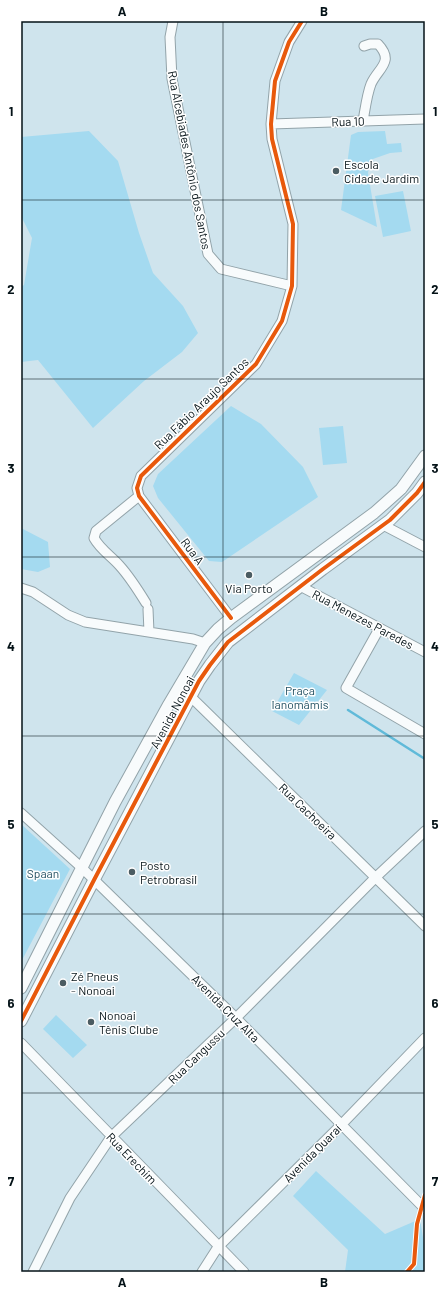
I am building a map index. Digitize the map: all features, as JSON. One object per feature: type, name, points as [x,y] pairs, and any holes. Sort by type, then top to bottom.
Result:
[{"type":"main road","name":"Avenida Nonoai","points":[[21,988],[123,788],[169,704],[205,643],[231,618],[374,513],[401,489],[425,456]]},
{"type":"main road","name":"Avenida Nonoai","points":[[21,1021],[94,880],[192,697],[199,681],[210,665],[228,642],[300,586],[390,520],[417,493],[425,482]]},
{"type":"street","name":"Rua Alcebiades Antônio dos Santos","points":[[173,21],[170,37],[172,79],[208,254],[221,268],[292,286]]},
{"type":"street","name":"Rua Fábio Araujo Santos","points":[[139,496],[137,488],[141,476],[256,364],[282,321],[292,286],[293,224],[272,139],[271,124],[275,81],[288,42],[302,21]]},
{"type":"street","points":[[363,121],[371,84],[384,64],[385,55],[378,44],[364,46]]},
{"type":"street","name":"Rua 10","points":[[271,124],[425,119]]},
{"type":"street","points":[[139,496],[96,530],[94,538],[97,544],[118,563],[129,576],[147,606],[149,632]]},
{"type":"street","name":"Rua A","points":[[139,496],[231,618]]},
{"type":"street","points":[[383,525],[425,547]]},
{"type":"street","name":"Rua Menezes Paredes","points":[[300,586],[425,652]]},
{"type":"street","points":[[21,588],[33,592],[68,615],[85,622],[193,639],[205,643]]},
{"type":"street","points":[[379,629],[346,688],[425,734]]},
{"type":"street","name":"Rua Cachoeira","points":[[192,697],[425,926]]},
{"type":"street","name":"Avenida Cruz Alta","points":[[21,813],[82,868],[236,1018],[425,1209]]},
{"type":"street","name":"Rua Cangussu","points":[[33,1272],[70,1198],[111,1137],[236,1018],[376,877],[425,831]]},
{"type":"street","name":"Avenida Quaraí","points":[[202,1272],[218,1247],[341,1125],[425,1038]]},
{"type":"street","name":"Rua Erechim","points":[[21,1043],[244,1272]]},
{"type":"green space","points":[[89,131],[118,161],[139,233],[153,273],[183,306],[198,333],[182,352],[144,381],[93,428],[38,360],[21,362],[21,287],[24,285],[32,238],[21,216],[21,137]]},
{"type":"green space","points":[[385,131],[387,144],[401,143],[402,152],[390,153],[370,160],[368,173],[377,227],[341,210],[351,135],[358,132]]},
{"type":"green space","points":[[403,191],[411,231],[383,237],[375,196]]},
{"type":"green space","points":[[231,406],[261,424],[303,467],[318,497],[222,562],[209,561],[158,498],[153,486],[158,474]]},
{"type":"green space","points":[[343,426],[347,463],[323,465],[319,428]]},
{"type":"green space","points":[[21,528],[48,542],[50,567],[38,572],[21,569]]},
{"type":"green space","name":"Praça Ianomâmis","points":[[294,673],[327,690],[299,725],[272,711]]},
{"type":"green space","name":"Spaan","points":[[21,824],[70,869],[21,962]]},
{"type":"green space","points":[[56,1015],[87,1045],[73,1058],[43,1029]]},
{"type":"green space","points":[[316,1171],[385,1234],[420,1219],[425,1250],[425,1272],[345,1272],[348,1250],[293,1196]]},
{"type":"waterway","points":[[348,710],[425,759]]},
{"type":"waterway","points":[[407,1272],[414,1264],[417,1224]]},
{"type":"cycle path","points":[[231,618],[139,496],[137,488],[141,476],[256,364],[282,321],[292,286],[293,224],[272,139],[271,124],[275,81],[289,42],[302,21]]},
{"type":"cycle path","points":[[21,1021],[199,681],[210,665],[228,642],[390,520],[417,493],[425,482]]},
{"type":"cycle path","points":[[407,1272],[414,1264],[417,1224],[425,1195]]},
{"type":"place","name":"Escola Cidade Jardim","points":[[336,171]]},
{"type":"place","name":"Via Porto","points":[[249,575]]},
{"type":"place","name":"Posto Petrobrasil","points":[[132,872]]},
{"type":"place","name":"Zé Pneus - Nonoai","points":[[63,983]]},
{"type":"place","name":"Nonoai Tênis Clube","points":[[91,1022]]}]
